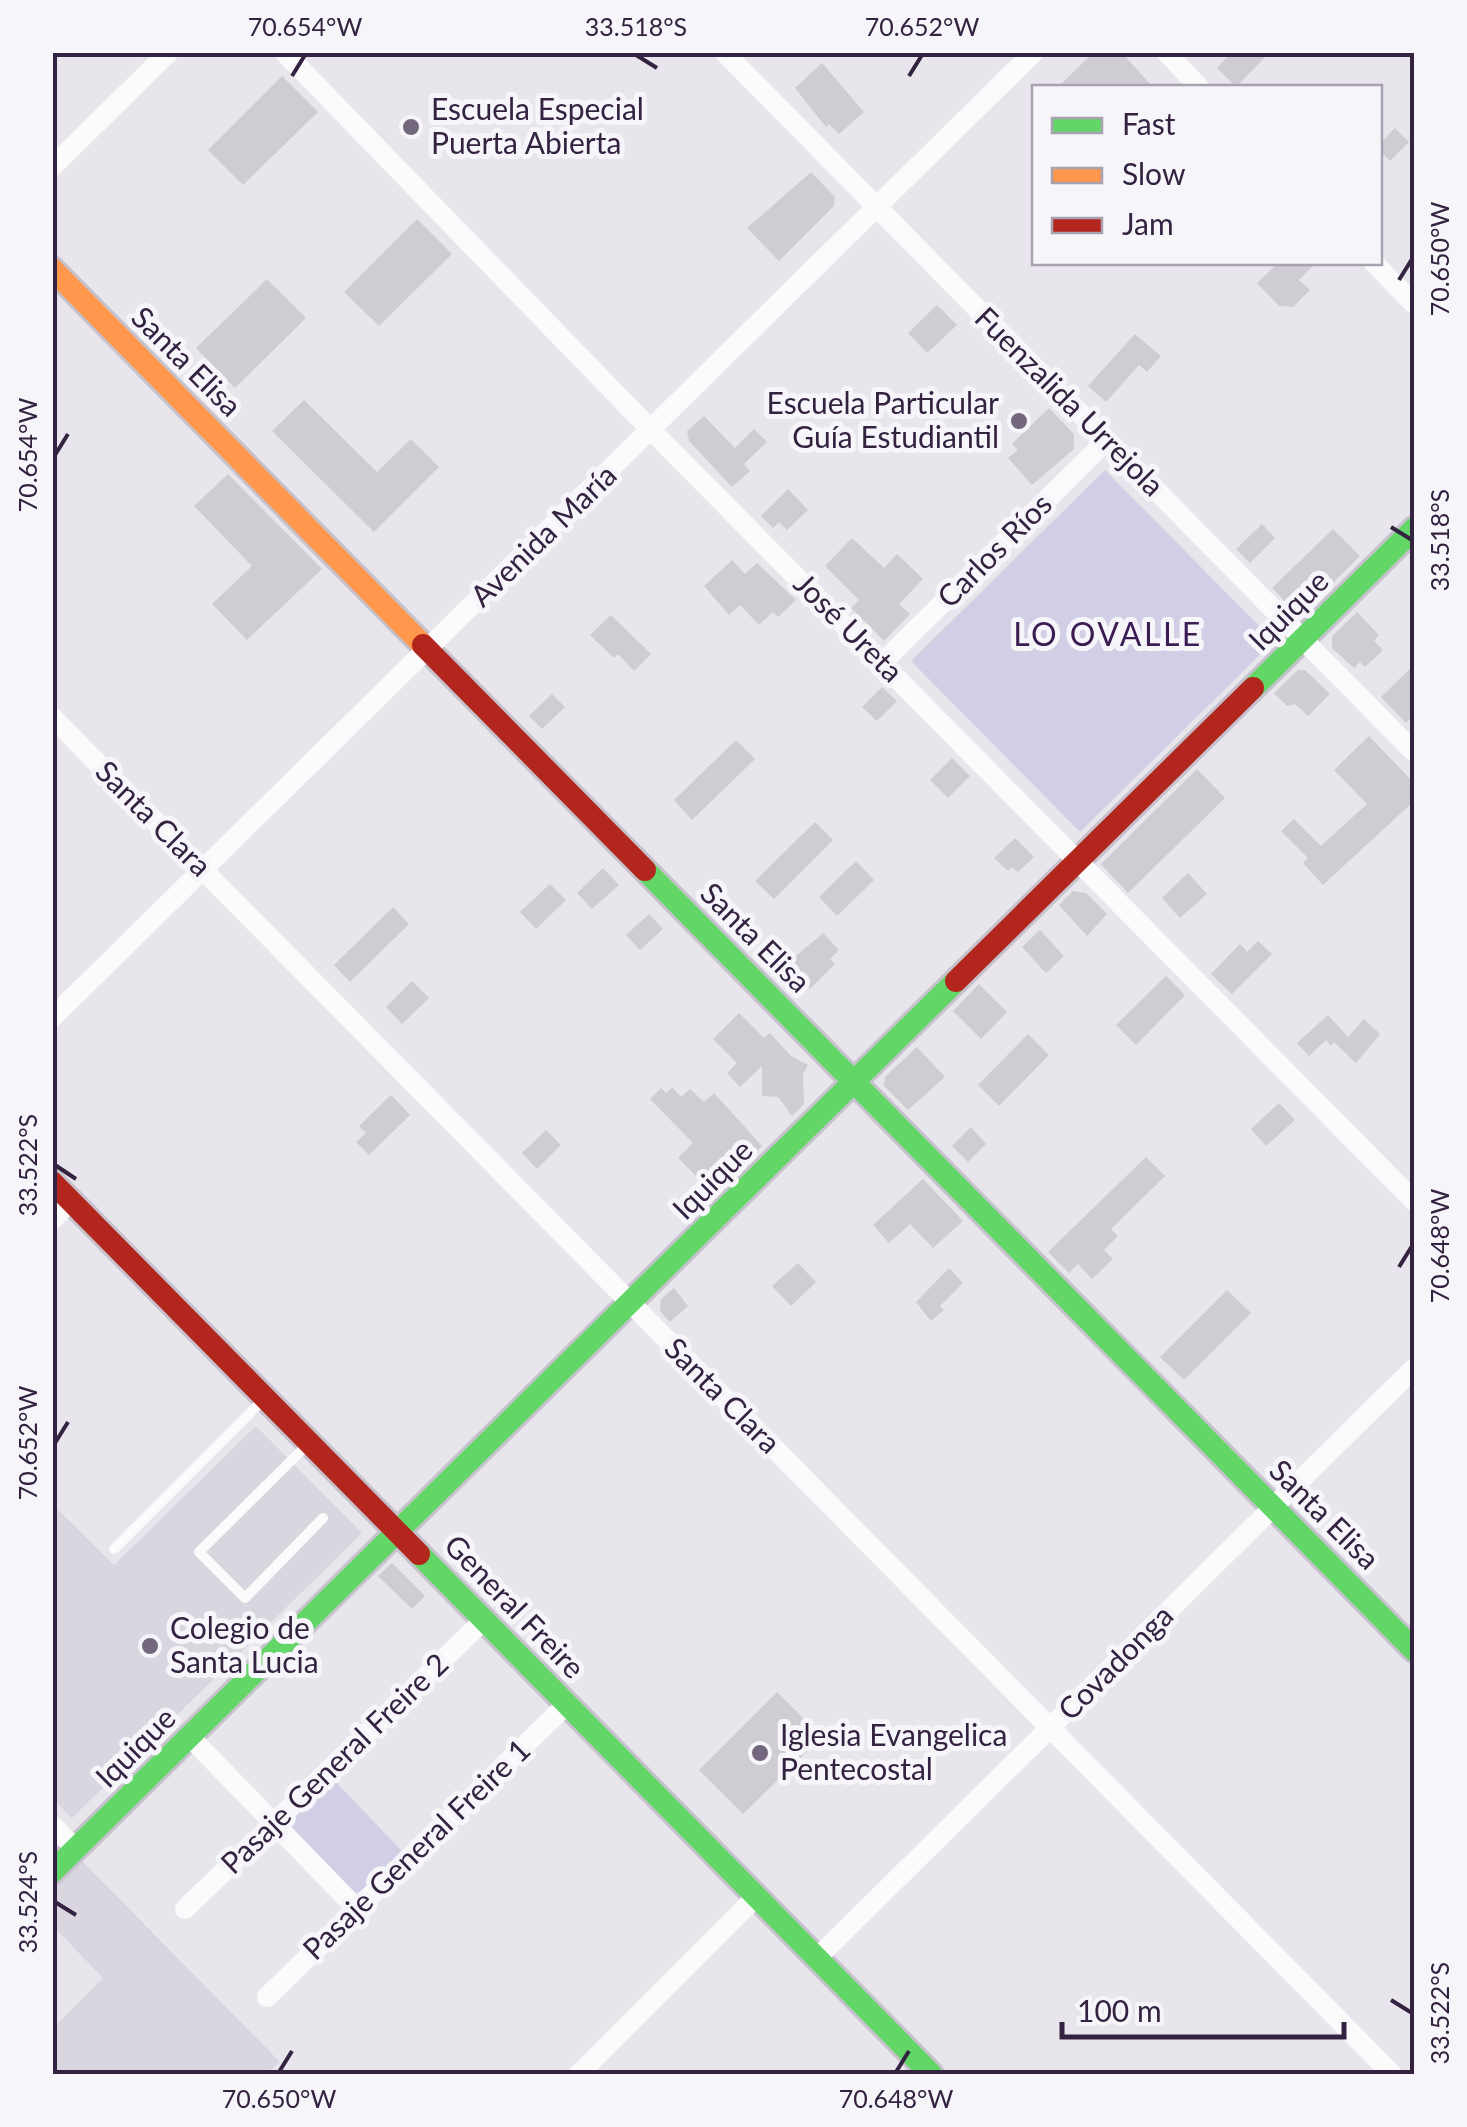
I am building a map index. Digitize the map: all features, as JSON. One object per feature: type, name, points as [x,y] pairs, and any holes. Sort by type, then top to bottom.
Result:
[{"type":"street","points":[[52,167],[168,52]]},
{"type":"street","name":"José Ureta","points":[[284,52],[1414,1202]]},
{"type":"street","name":"Fuenzalida Urrejola","points":[[724,52],[1414,752]]},
{"type":"street","name":"Avenida María","points":[[52,1018],[1034,52]]},
{"type":"street","points":[[1166,52],[1197,85]]},
{"type":"street","points":[[1377,265],[1414,304]]},
{"type":"street","name":"Santa Elisa","points":[[52,269],[1414,1650]]},
{"type":"street","name":"Carlos Ríos","points":[[882,662],[1107,440]]},
{"type":"street","name":"Iquique","points":[[52,1872],[1414,529]]},
{"type":"street","name":"Santa Clara","points":[[52,717],[1392,2074]]},
{"type":"street","name":"General Freire","points":[[52,1182],[931,2074]]},
{"type":"street","points":[[52,1220],[71,1201]]},
{"type":"street","name":"Covadonga","points":[[816,1958],[1414,1368]]},
{"type":"street","name":"Pasaje General Freire 2","points":[[185,1909],[484,1620]]},
{"type":"street","name":"Pasaje General Freire 1","points":[[267,1997],[567,1704]]},
{"type":"street","points":[[190,1737],[357,1909]]},
{"type":"street","points":[[52,1825],[76,1849]]},
{"type":"street","points":[[578,2074],[756,1897]]},
{"type":"lane","points":[[114,1550],[265,1398]]},
{"type":"lane","points":[[309,1442],[199,1552],[244,1598],[323,1518]]},
{"type":"shaded area","points":[[1105,470],[1274,641],[1080,832],[911,661]]},
{"type":"shaded area","name":"Colegio de Santa Lucia","points":[[256,1426],[362,1533],[72,1818],[53,1799],[52,1504],[114,1565]]},
{"type":"shaded area","points":[[330,1776],[402,1851],[355,1897],[282,1823]]},
{"type":"shaded area","points":[[82,1861],[280,2062],[266,2074],[53,2074],[53,2028],[103,1978],[53,1926],[53,1889]]},
{"type":"building","points":[[1094,52],[1121,52],[1151,85],[1060,85]]},
{"type":"building","points":[[1232,52],[1270,52],[1238,85],[1217,68]]},
{"type":"building","points":[[822,63],[864,112],[839,134],[829,124],[826,127],[795,88]]},
{"type":"building","points":[[282,76],[318,112],[243,185],[208,150]]},
{"type":"building","points":[[1395,128],[1409,142],[1390,161],[1382,153],[1382,142]]},
{"type":"building","points":[[811,172],[835,197],[834,206],[779,261],[747,228]]},
{"type":"building","points":[[417,219],[452,254],[379,326],[344,292]]},
{"type":"building","points":[[1276,265],[1314,265],[1299,280],[1310,290],[1293,307],[1279,306],[1257,283]]},
{"type":"building","points":[[267,279],[306,318],[235,388],[196,348]]},
{"type":"building","points":[[937,305],[957,325],[927,353],[908,333]]},
{"type":"building","points":[[1135,334],[1161,356],[1147,372],[1139,365],[1106,402],[1088,386]]},
{"type":"building","points":[[304,400],[377,472],[411,439],[439,467],[374,532],[272,431]]},
{"type":"building","points":[[1049,408],[1074,434],[1074,449],[1032,485],[1008,458],[1018,450],[1012,444]]},
{"type":"building","points":[[704,416],[735,448],[754,429],[767,442],[744,464],[750,471],[732,487],[689,441],[687,431]]},
{"type":"building","points":[[228,474],[322,569],[247,640],[212,604],[252,566],[194,506]]},
{"type":"building","points":[[788,489],[808,510],[787,530],[779,522],[773,528],[761,516]]},
{"type":"building","points":[[1262,524],[1275,538],[1250,563],[1236,549]]},
{"type":"building","points":[[1333,529],[1360,556],[1297,614],[1272,588]]},
{"type":"building","points":[[852,538],[884,568],[897,554],[923,579],[899,604],[910,614],[884,641],[851,608],[859,600],[825,566]]},
{"type":"building","points":[[732,560],[745,574],[757,563],[796,600],[778,617],[773,612],[759,625],[740,605],[729,615],[704,586]]},
{"type":"building","points":[[1357,612],[1379,635],[1374,641],[1383,650],[1365,667],[1360,662],[1354,668],[1332,648],[1332,636]]},
{"type":"building","points":[[611,615],[651,654],[634,671],[618,654],[614,658],[590,635]]},
{"type":"building","points":[[1414,665],[1414,715],[1406,723],[1381,697]]},
{"type":"building","points":[[1298,670],[1305,670],[1330,694],[1308,716],[1295,704],[1287,706],[1274,693]]},
{"type":"building","points":[[882,687],[897,701],[877,721],[862,707]]},
{"type":"building","points":[[552,694],[565,707],[542,729],[529,716]]},
{"type":"building","points":[[1369,736],[1414,783],[1414,801],[1323,885],[1303,863],[1308,858],[1281,831],[1294,819],[1321,846],[1367,804],[1334,770]]},
{"type":"building","points":[[736,740],[755,759],[692,820],[674,800]]},
{"type":"building","points":[[952,758],[970,776],[948,798],[930,780]]},
{"type":"building","points":[[1197,769],[1225,798],[1128,893],[1101,864]]},
{"type":"building","points":[[815,822],[833,840],[774,899],[755,881]]},
{"type":"building","points":[[1015,838],[1034,857],[1018,872],[1012,867],[1008,871],[994,858]]},
{"type":"building","points":[[856,861],[874,880],[837,916],[819,897]]},
{"type":"building","points":[[603,868],[619,885],[592,909],[577,893]]},
{"type":"building","points":[[1188,873],[1207,894],[1180,918],[1162,898]]},
{"type":"building","points":[[550,884],[566,900],[536,929],[520,912]]},
{"type":"building","points":[[1073,891],[1086,893],[1107,914],[1087,936],[1059,905]]},
{"type":"building","points":[[393,907],[409,924],[350,982],[334,965]]},
{"type":"building","points":[[649,914],[663,929],[640,950],[626,935]]},
{"type":"building","points":[[1040,930],[1064,956],[1046,973],[1022,947]]},
{"type":"building","points":[[823,933],[839,950],[830,959],[835,964],[810,989],[783,967]]},
{"type":"building","points":[[1258,941],[1272,954],[1232,994],[1211,974],[1240,944],[1247,952]]},
{"type":"building","points":[[1166,976],[1185,995],[1136,1045],[1116,1025]]},
{"type":"building","points":[[412,981],[429,998],[402,1024],[386,1007]]},
{"type":"building","points":[[979,984],[1007,1012],[981,1039],[953,1011]]},
{"type":"building","points":[[739,1013],[764,1038],[770,1033],[791,1056],[808,1065],[803,1074],[804,1104],[792,1116],[778,1097],[762,1096],[762,1066],[740,1087],[727,1073],[737,1063],[713,1039]]},
{"type":"building","points":[[1328,1015],[1348,1037],[1364,1019],[1380,1034],[1356,1063],[1334,1042],[1331,1046],[1326,1040],[1309,1056],[1297,1043]]},
{"type":"building","points":[[1028,1034],[1049,1055],[999,1106],[978,1085]]},
{"type":"building","points":[[917,1047],[945,1077],[908,1110],[884,1086],[885,1077]]},
{"type":"building","points":[[672,1087],[681,1097],[690,1089],[704,1102],[714,1093],[762,1146],[731,1176],[725,1169],[707,1187],[678,1158],[693,1143],[650,1099],[661,1088],[666,1093]]},
{"type":"building","points":[[391,1095],[410,1115],[369,1155],[356,1142],[366,1133],[359,1126]]},
{"type":"building","points":[[1279,1103],[1295,1120],[1266,1146],[1251,1129]]},
{"type":"building","points":[[971,1127],[986,1144],[968,1162],[952,1146]]},
{"type":"building","points":[[546,1130],[561,1145],[537,1169],[522,1153]]},
{"type":"building","points":[[1146,1157],[1165,1176],[1111,1229],[1118,1236],[1104,1250],[1113,1259],[1092,1279],[1078,1264],[1069,1273],[1048,1252]]},
{"type":"building","points":[[923,1179],[963,1221],[933,1248],[910,1224],[889,1243],[873,1225]]},
{"type":"building","points":[[798,1263],[816,1282],[791,1306],[772,1286]]},
{"type":"building","points":[[949,1268],[963,1283],[931,1321],[916,1302]]},
{"type":"building","points":[[674,1288],[688,1306],[670,1322],[660,1311],[661,1299]]},
{"type":"building","points":[[1227,1290],[1251,1313],[1184,1380],[1160,1357]]},
{"type":"building","points":[[392,1563],[425,1596],[412,1609],[378,1576]]},
{"type":"building","name":"Iglesia Evangelica Pentecostal","points":[[777,1692],[822,1737],[743,1814],[699,1770]]},
{"type":"traffic: fast","points":[[1253,688],[1414,529]]},
{"type":"traffic: fast","points":[[645,870],[1414,1650]]},
{"type":"traffic: fast","points":[[52,1872],[956,981]]},
{"type":"traffic: fast","points":[[419,1554],[931,2074]]},
{"type":"traffic: slow","points":[[52,269],[423,645]]},
{"type":"traffic: jam","points":[[423,645],[645,870]]},
{"type":"traffic: jam","points":[[956,981],[1253,688]]},
{"type":"traffic: jam","points":[[52,1182],[419,1554]]},
{"type":"place","name":"Escuela Especial Puerta Abierta","points":[[411,127]]},
{"type":"place","name":"Escuela Particular Guía Estudiantil","points":[[1019,421]]},
{"type":"place","name":"Colegio de Santa Lucia","points":[[150,1646]]},
{"type":"place","name":"Iglesia Evangelica Pentecostal","points":[[760,1753]]},
{"type":"district","name":"LO OVALLE","points":[[1108,635]]}]
